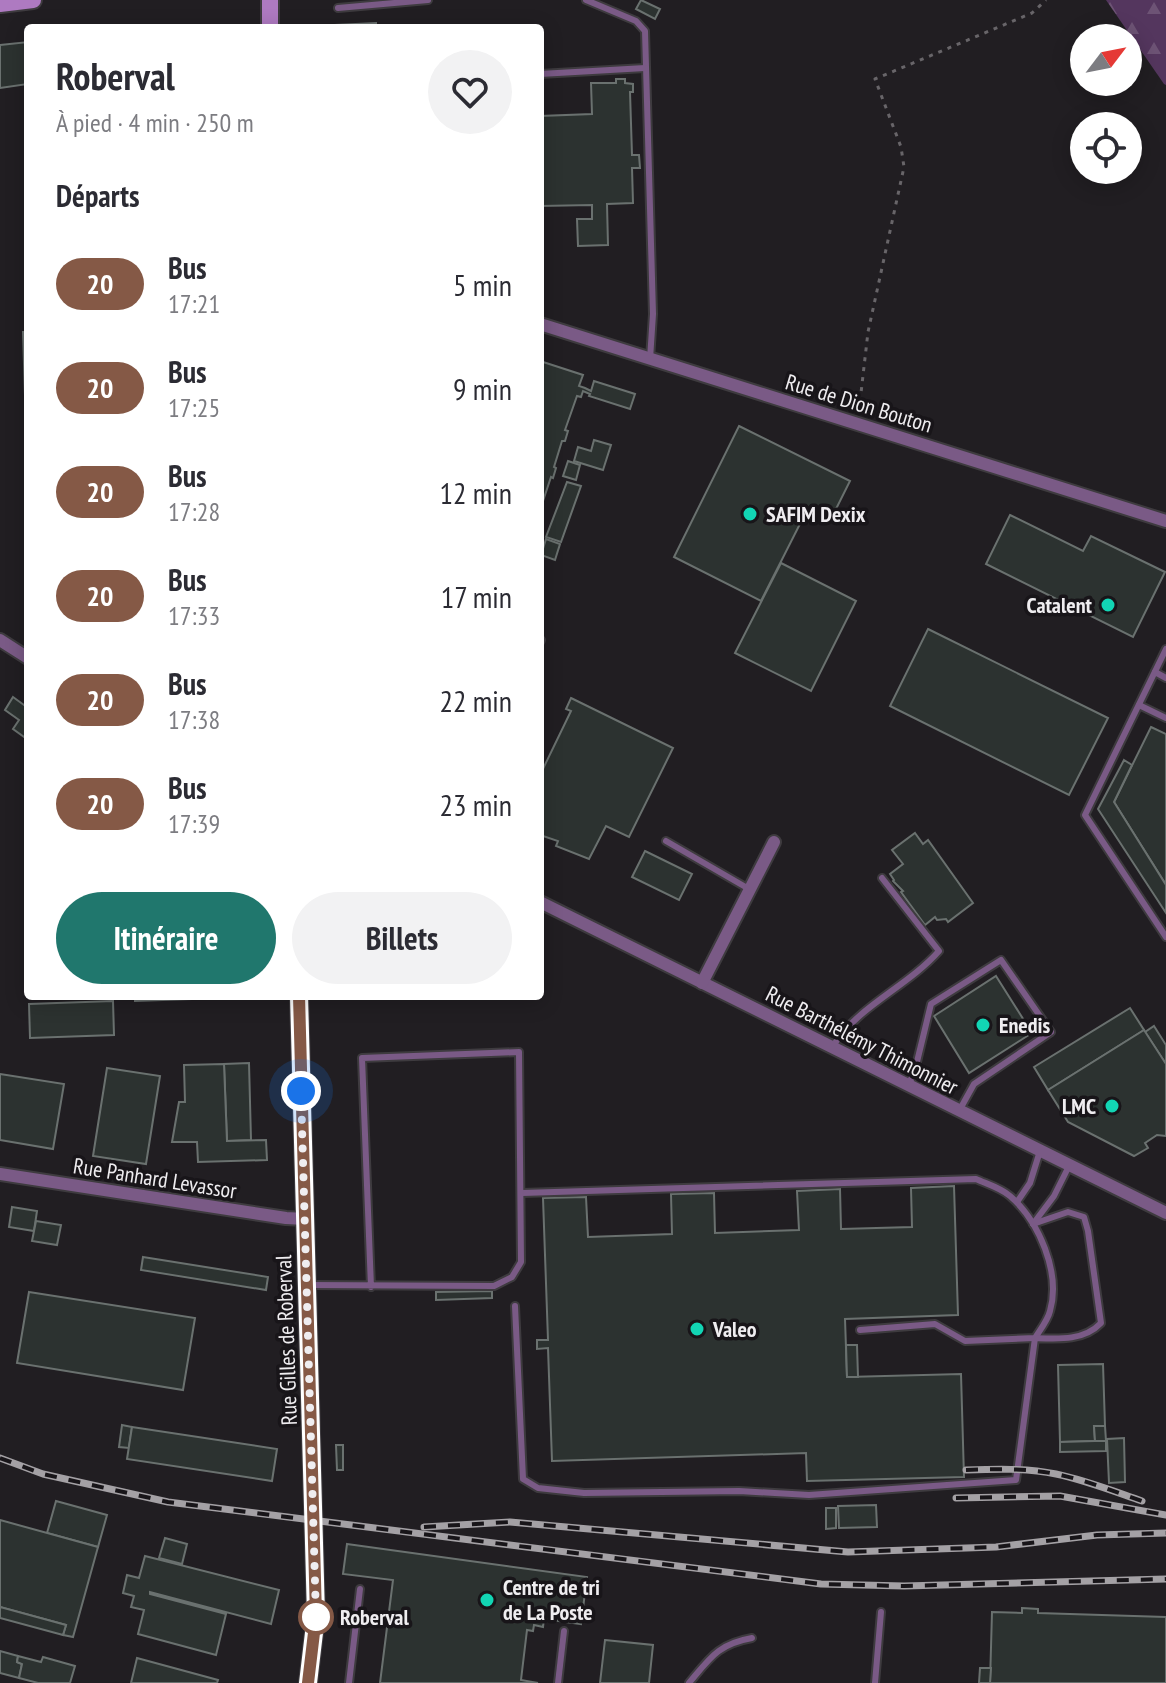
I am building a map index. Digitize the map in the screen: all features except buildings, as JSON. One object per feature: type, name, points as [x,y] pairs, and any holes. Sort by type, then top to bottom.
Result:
[{"type":"street","points":[[0,4],[33,0]]},
{"type":"street","points":[[270,0],[270,24]]},
{"type":"street","name":"Rue de Dion Bouton","points":[[544,325],[1166,521]]},
{"type":"street","points":[[0,640],[24,655]]},
{"type":"street","points":[[702,983],[774,842]]},
{"type":"street","name":"Rue Barthélémy Thimonnier","points":[[544,904],[1166,1213]]},
{"type":"street","name":"Rue Gilles de Roberval","points":[[299,1000],[316,1616],[308,1683]]},
{"type":"street","name":"Rue Panhard Levassor","points":[[0,1174],[305,1219]]},
{"type":"lane","points":[[338,8],[428,0]]},
{"type":"lane","points":[[586,0],[636,21],[645,31],[653,314],[650,359]]},
{"type":"lane","points":[[544,74],[645,68]]},
{"type":"lane","points":[[1166,649],[1085,815],[1166,937]]},
{"type":"lane","points":[[1155,672],[1166,678]]},
{"type":"lane","points":[[1139,705],[1166,718]]},
{"type":"lane","points":[[666,841],[749,889]]},
{"type":"lane","points":[[832,1047],[844,1027],[923,969],[939,951],[882,878]]},
{"type":"lane","points":[[908,1085],[915,1070],[931,1004],[1001,960],[1051,1032],[974,1084],[959,1111]]},
{"type":"lane","points":[[307,1285],[371,1287],[494,1286],[512,1277],[521,1262],[519,1052],[362,1058],[371,1287]]},
{"type":"lane","points":[[1017,1202],[1030,1183],[1040,1151]]},
{"type":"lane","points":[[1033,1224],[1054,1196],[1070,1164]]},
{"type":"lane","points":[[515,1306],[523,1479],[538,1488],[584,1493],[739,1491],[809,1495],[1016,1480],[1035,1338],[1050,1311],[1053,1280],[1039,1235],[1017,1202],[1008,1193],[976,1179],[522,1193]]},
{"type":"lane","points":[[860,1330],[935,1324],[965,1341],[1081,1336],[1094,1330],[1101,1323],[1084,1217],[1068,1212],[1033,1224]]},
{"type":"lane","points":[[349,1683],[360,1589]]},
{"type":"lane","points":[[875,1683],[881,1612]]},
{"type":"lane","points":[[558,1683],[564,1631]]},
{"type":"lane","points":[[689,1683],[714,1654],[731,1642],[752,1638]]},
{"type":"path","points":[[851,422],[861,393],[868,332],[904,167],[901,147],[875,79],[1032,13],[1046,0]]},
{"type":"green space","points":[[1106,0],[1166,0],[1166,85],[1142,52],[1142,24],[1123,24]]},
{"type":"railway","points":[[0,1458],[43,1474],[168,1502],[821,1584],[904,1586],[1166,1579]]},
{"type":"railway","points":[[966,1470],[1000,1469],[1056,1474],[1142,1501]]},
{"type":"railway","points":[[956,1498],[1060,1496],[1166,1515]]},
{"type":"railway","points":[[424,1527],[510,1522],[848,1552],[996,1547],[1097,1535],[1166,1533]]},
{"type":"bus line","name":"20","points":[[299,1000],[316,1616],[308,1683]]},
{"type":"place","name":"SAFIM Dexix","points":[[750,514]]},
{"type":"place","name":"Catalent","points":[[1108,605]]},
{"type":"place","name":"Enedis","points":[[983,1025]]},
{"type":"place","name":"LMC","points":[[1112,1106]]},
{"type":"place","name":"Valeo","points":[[697,1329]]},
{"type":"place","name":"Centre de tri de La Poste","points":[[487,1600]]},
{"type":"place","name":"Roberval","points":[[316,1617]]},
{"type":"route","points":[[301,1091],[316,1617]]}]
